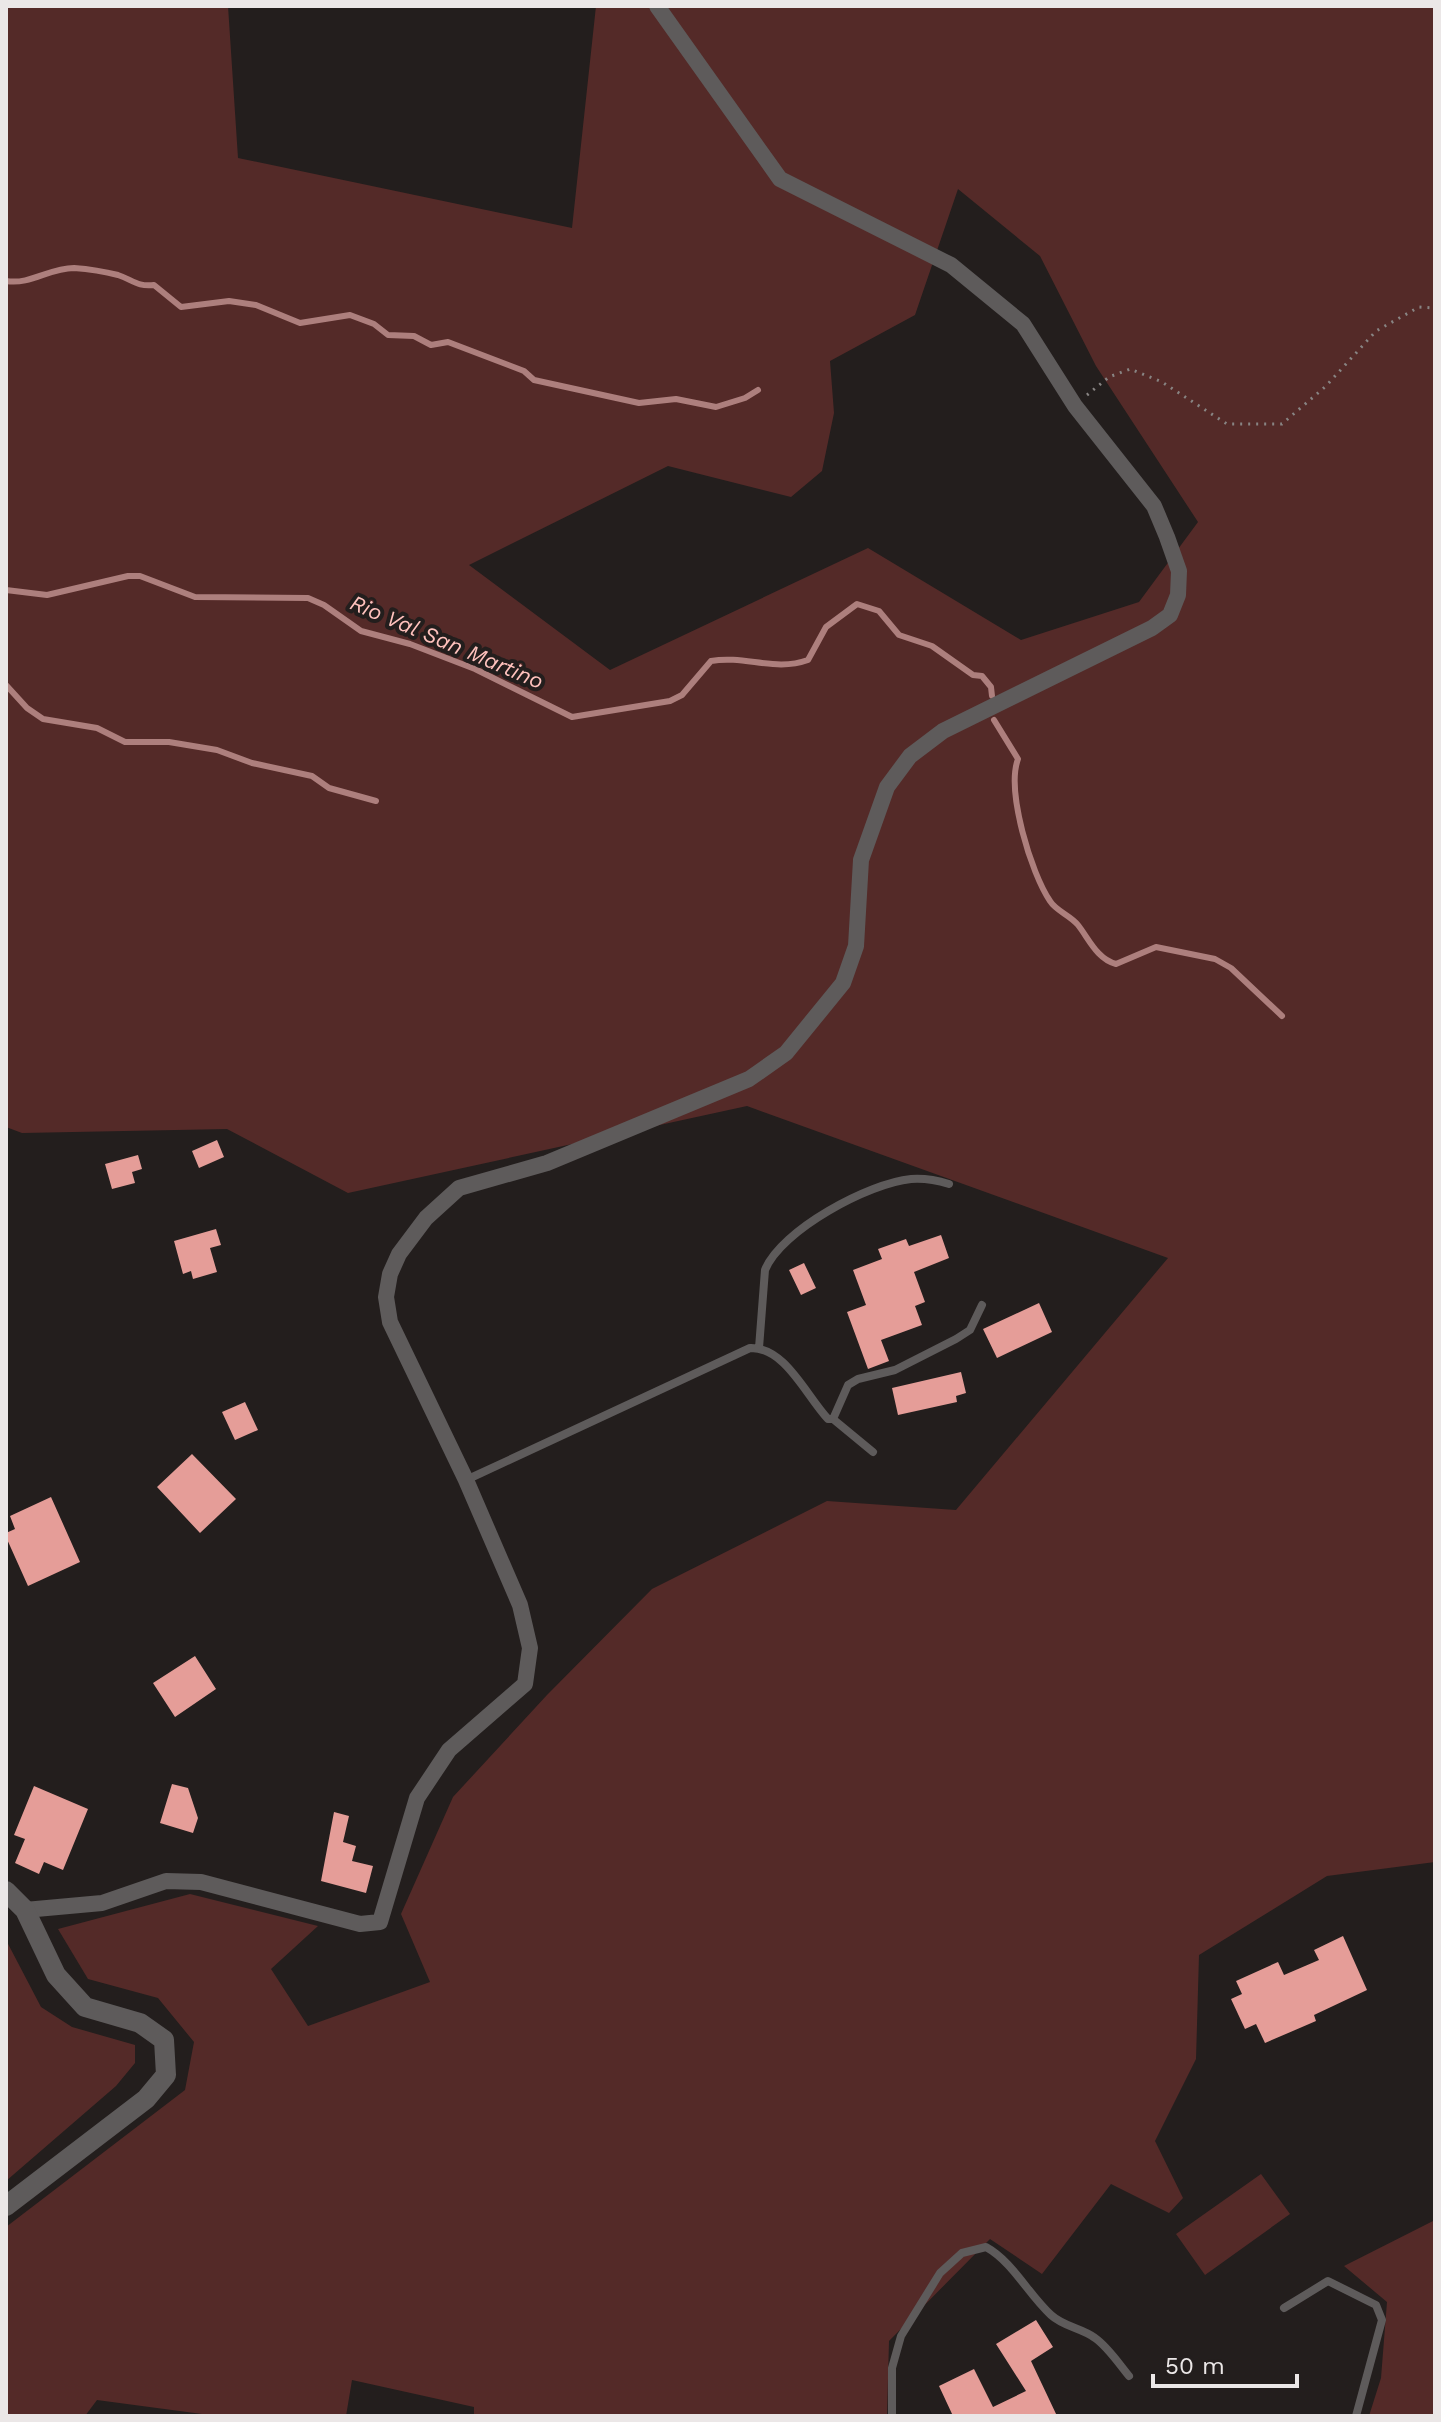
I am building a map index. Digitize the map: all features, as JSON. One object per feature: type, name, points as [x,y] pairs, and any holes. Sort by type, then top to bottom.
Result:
[{"type":"street","points":[[25,1910],[102,1903],[166,1881],[201,1882],[360,1924],[380,1922],[417,1798],[449,1750],[525,1684],[530,1648],[526,1624],[466,1480],[390,1322],[386,1297],[390,1274],[410,1236],[459,1188],[547,1163],[749,1079],[774,1065],[843,983],[851,966],[861,860],[887,787],[910,756],[943,731],[1120,644],[1170,615],[1178,595],[1179,571],[1154,506],[1075,406],[1023,324],[951,265],[780,179],[657,6]]},
{"type":"street","points":[[6,1891],[25,1910],[56,1975],[85,2007],[140,2023],[164,2040],[166,2075],[146,2099],[6,2206]]},
{"type":"lane","points":[[759,1348],[765,1270],[769,1259],[797,1232],[845,1204],[898,1182],[926,1179],[949,1184]]},
{"type":"lane","points":[[833,1419],[848,1385],[858,1379],[895,1370],[956,1339],[970,1330],[982,1305]]},
{"type":"lane","points":[[466,1480],[750,1348],[775,1354],[787,1364],[828,1419],[833,1419],[873,1452]]},
{"type":"lane","points":[[892,2416],[892,2368],[901,2336],[940,2273],[962,2253],[986,2247],[1001,2255],[1030,2295],[1054,2318],[1070,2329],[1094,2337],[1129,2376]]},
{"type":"lane","points":[[1284,2308],[1328,2281],[1376,2305],[1382,2320],[1356,2416]]},
{"type":"path","points":[[1075,406],[1109,377],[1130,369],[1162,382],[1227,424],[1282,424],[1326,386],[1376,331],[1419,307],[1435,308]]},
{"type":"shaded area","points":[[6,6],[228,6],[238,158],[572,228],[596,6],[1435,6],[1435,1862],[1327,1876],[1199,1955],[1196,2059],[1155,2141],[1183,2198],[1169,2213],[1111,2184],[1042,2274],[990,2239],[889,2341],[887,2416],[474,2416],[474,2407],[352,2380],[346,2416],[217,2416],[97,2400],[85,2416],[6,2416],[6,2227],[185,2090],[194,2042],[158,1998],[88,1979],[58,1929],[190,1894],[318,1926],[271,1969],[308,2026],[430,1982],[401,1914],[453,1797],[547,1695],[652,1589],[827,1501],[956,1510],[1168,1258],[747,1106],[348,1193],[227,1129],[22,1133],[6,1127]],"holes":[[[958,189],[1040,256],[1096,366],[1198,522],[1139,602],[1021,640],[868,548],[610,670],[469,565],[668,466],[791,497],[822,471],[834,413],[830,361],[915,315]]]},
{"type":"shaded area","points":[[6,1940],[41,2007],[72,2027],[135,2045],[135,2063],[116,2086],[6,2181]]},
{"type":"shaded area","points":[[1261,2174],[1290,2214],[1205,2275],[1176,2234]]},
{"type":"shaded area","points":[[1435,2220],[1435,2416],[1369,2416],[1381,2378],[1387,2302],[1344,2266]]},
{"type":"building","points":[[217,1140],[224,1157],[199,1168],[192,1151]]},
{"type":"building","points":[[138,1155],[142,1169],[132,1172],[135,1183],[112,1189],[105,1164]]},
{"type":"building","points":[[216,1229],[221,1245],[210,1248],[217,1272],[193,1279],[191,1271],[183,1274],[174,1241]]},
{"type":"building","points":[[941,1235],[949,1258],[914,1272],[925,1302],[915,1306],[922,1325],[881,1340],[889,1361],[868,1369],[847,1312],[866,1305],[853,1270],[882,1259],[878,1249],[906,1239],[909,1246]]},
{"type":"building","points":[[804,1263],[816,1288],[801,1295],[789,1270]]},
{"type":"building","points":[[1039,1303],[1052,1332],[997,1358],[983,1329]]},
{"type":"building","points":[[961,1372],[966,1393],[956,1396],[957,1402],[898,1415],[892,1388]]},
{"type":"building","points":[[245,1402],[258,1430],[235,1440],[222,1412]]},
{"type":"building","points":[[192,1454],[236,1499],[200,1533],[157,1487]]},
{"type":"building","points":[[51,1497],[80,1562],[28,1586],[6,1537],[6,1533],[15,1529],[10,1516]]},
{"type":"building","points":[[195,1656],[216,1689],[175,1717],[153,1683]]},
{"type":"building","points":[[172,1784],[188,1788],[198,1818],[193,1833],[160,1823]]},
{"type":"building","points":[[34,1786],[88,1809],[63,1870],[44,1862],[39,1874],[15,1863],[25,1839],[14,1835]]},
{"type":"building","points":[[334,1812],[349,1816],[343,1842],[356,1846],[352,1861],[373,1866],[366,1893],[321,1881]]},
{"type":"building","points":[[1343,1936],[1367,1990],[1314,2015],[1316,2021],[1265,2043],[1256,2024],[1245,2029],[1231,1999],[1242,1994],[1236,1981],[1278,1962],[1284,1975],[1319,1960],[1314,1950]]},
{"type":"building","points":[[1036,2320],[1053,2347],[1031,2361],[1057,2416],[953,2416],[939,2386],[974,2369],[993,2407],[1026,2391],[996,2344]]},
{"type":"waterway","points":[[6,281],[24,281],[79,268],[118,275],[143,285],[154,285],[181,307],[229,301],[256,305],[300,323],[350,315],[374,324],[388,335],[414,336],[431,345],[448,342],[524,371],[534,380],[639,403],[676,399],[716,407],[745,398],[758,390]]},
{"type":"waterway","name":"Rio Val San Martino","points":[[6,590],[47,595],[128,576],[140,576],[195,597],[308,598],[324,605],[361,631],[410,644],[475,669],[572,717],[670,701],[682,695],[711,661],[784,664],[808,660],[826,627],[857,604],[879,611],[899,635],[932,646],[973,675],[982,676],[991,687],[992,696]]},
{"type":"waterway","points":[[6,685],[27,708],[43,719],[97,728],[125,742],[169,742],[217,750],[252,763],[312,776],[329,788],[376,801]]},
{"type":"waterway","name":"Rio Val San Martino","points":[[994,720],[1018,759],[1015,773],[1018,811],[1035,872],[1053,904],[1075,922],[1099,953],[1116,964],[1156,947],[1215,959],[1231,968],[1282,1016]]}]
